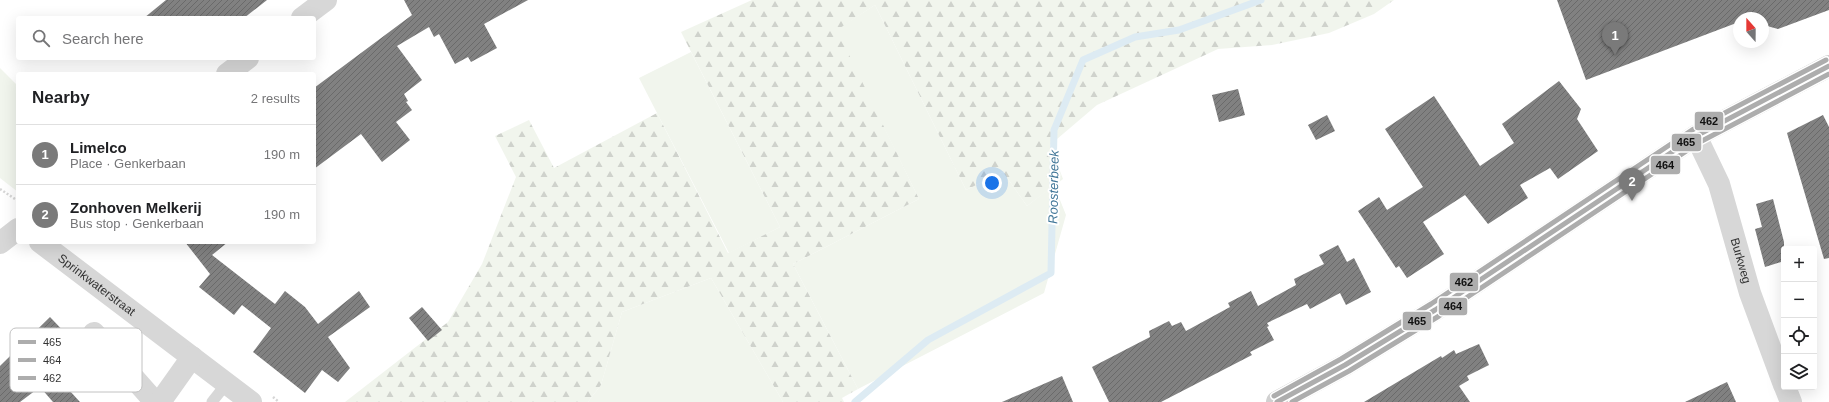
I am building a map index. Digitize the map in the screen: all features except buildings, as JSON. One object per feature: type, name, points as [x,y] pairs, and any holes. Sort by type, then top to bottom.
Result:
[{"type":"street","points":[[305,16],[326,0]]},
{"type":"street","points":[[230,72],[245,60]]},
{"type":"street","points":[[1277,402],[1345,365],[1435,310],[1696,136],[1829,66]]},
{"type":"street","name":"Burkweg","points":[[1696,136],[1719,184],[1750,293],[1781,378]]},
{"type":"street","points":[[0,243],[16,231]]},
{"type":"street","name":"Sprinkwaterstraat","points":[[43,244],[251,402]]},
{"type":"street","points":[[160,402],[192,357]]},
{"type":"street","points":[[142,386],[156,402]]},
{"type":"street","name":"Burkweg","points":[[1786,390],[1791,402]]},
{"type":"lane","points":[[212,402],[227,383]]},
{"type":"path","points":[[0,188],[16,200]]},
{"type":"green space","points":[[752,0],[1394,0],[1374,14],[1329,33],[1272,45],[1218,49],[1097,105],[1050,145],[1063,179],[1027,206],[1003,172],[966,190],[875,5],[837,30],[919,199],[793,264],[858,389],[842,398],[844,402],[783,402],[711,278],[622,312],[601,385],[588,402],[345,402],[448,322],[482,264],[516,177],[495,136],[529,120],[554,168],[657,113],[728,253],[780,227],[681,32]]},
{"type":"green space","points":[[875,5],[966,190],[1003,172],[1027,206],[1054,185],[1066,215],[1044,293],[858,389],[793,264],[919,199],[836,30]]},
{"type":"green space","points":[[691,52],[780,227],[729,253],[639,78]]},
{"type":"green space","points":[[0,68],[16,84],[16,190],[0,178]]},
{"type":"green space","points":[[711,278],[783,402],[588,402],[601,385],[622,312]]},
{"type":"waterway","name":"Roosterbeek","points":[[855,402],[928,340],[1051,273],[1054,130],[1083,60],[1135,37],[1179,30],[1261,0]]},
{"type":"transit line","name":"462","points":[[1274,396],[1341,359],[1431,304],[1692,130],[1826,60]]},
{"type":"transit line","name":"465","points":[[1277,402],[1345,365],[1435,310],[1696,136],[1829,66]]},
{"type":"transit line","name":"464","points":[[1292,402],[1349,371],[1439,316],[1700,142],[1829,74]]},
{"type":"place","name":"Limelco","points":[[1615,55]]},
{"type":"place","name":"Zonhoven Melkerij","points":[[1632,201]]}]
